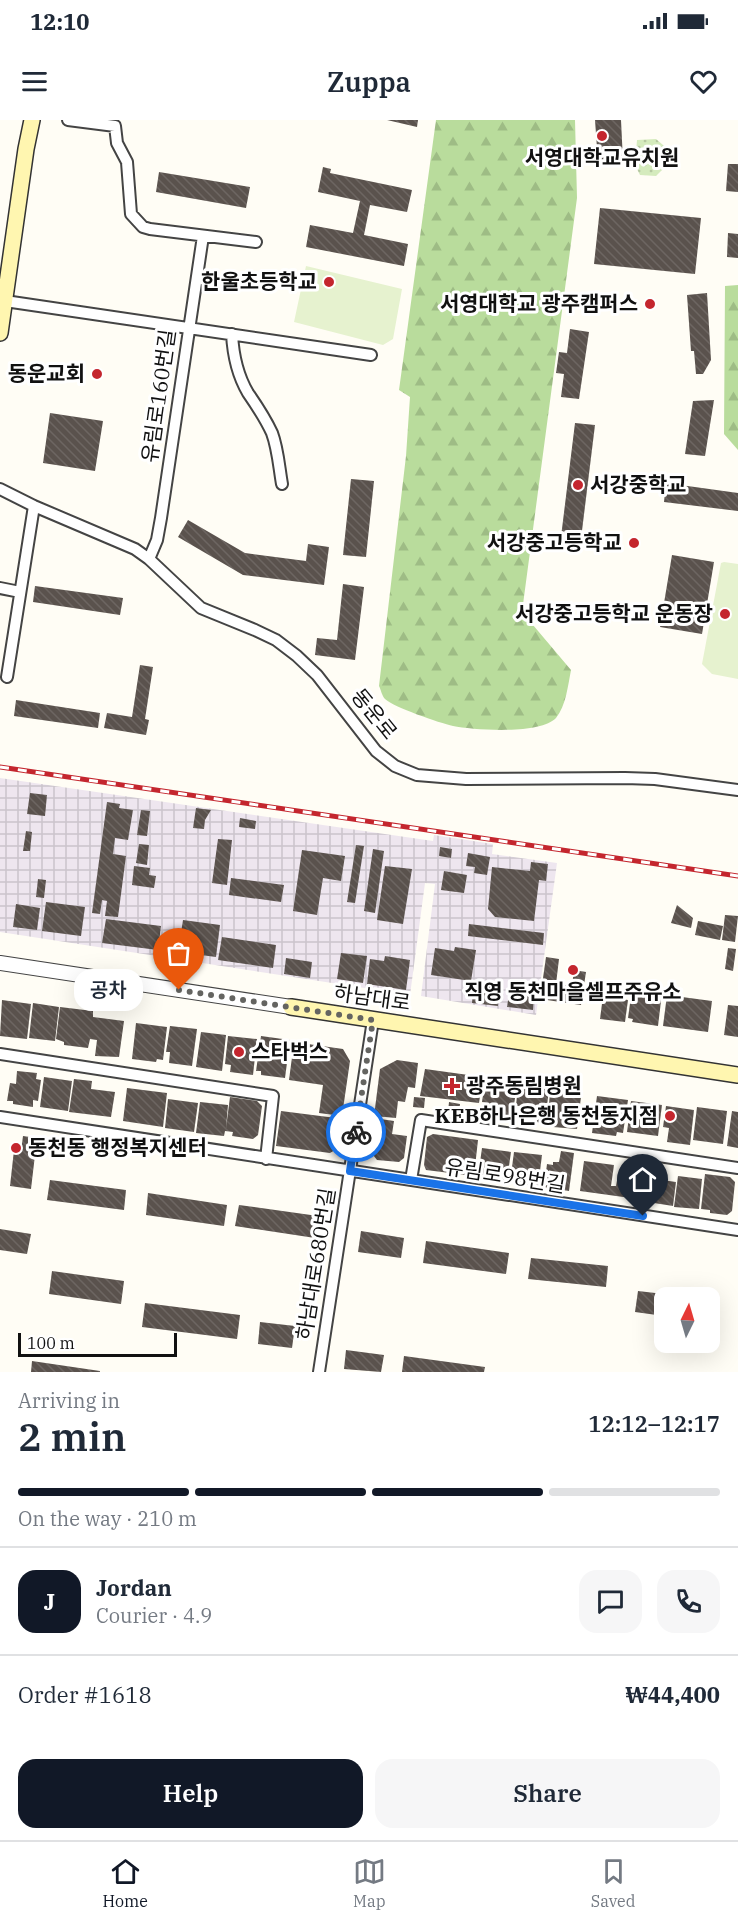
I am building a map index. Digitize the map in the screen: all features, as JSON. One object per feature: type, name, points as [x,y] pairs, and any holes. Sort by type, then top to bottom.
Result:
[{"type":"main road","points":[[0,333],[32,120]]},
{"type":"main road","name":"하남대로","points":[[291,1007],[738,1076]]},
{"type":"street","points":[[68,120],[115,126],[117,143],[128,168],[131,214],[143,227],[256,243]]},
{"type":"street","name":"유림로160번길","points":[[149,559],[157,540],[161,518],[202,236]]},
{"type":"street","points":[[5,301],[371,355]]},
{"type":"street","points":[[232,334],[242,380],[260,408],[273,437],[282,484]]},
{"type":"street","name":"동운로","points":[[0,489],[135,549],[149,559],[201,608],[276,640],[317,675],[376,751],[395,766],[417,775],[465,779],[655,779],[738,790]]},
{"type":"street","points":[[7,677],[34,506]]},
{"type":"street","points":[[0,588],[20,592]]},
{"type":"street","name":"하남대로","points":[[0,963],[291,1007]]},
{"type":"street","name":"하남대로680번길","points":[[319,1372],[373,1020]]},
{"type":"street","points":[[0,1054],[273,1096],[266,1159]]},
{"type":"street","name":"유림로98번길","points":[[0,1117],[738,1230]]},
{"type":"street","points":[[411,1180],[421,1120],[738,1168]]},
{"type":"shaded area","points":[[0,778],[433,841],[434,835],[493,844],[492,854],[557,863],[536,1015],[421,996],[435,884],[425,883],[410,995],[0,932]]},
{"type":"green space","points":[[436,120],[575,120],[577,198],[522,612],[571,670],[562,708],[556,718],[536,727],[491,730],[453,726],[397,706],[384,698],[379,686],[406,456],[410,397],[399,390]]},
{"type":"green space","points":[[656,139],[670,151],[670,162],[656,176],[640,175],[635,165],[637,140]]},
{"type":"green space","points":[[306,266],[402,289],[393,339],[383,345],[294,322]]},
{"type":"green space","points":[[738,285],[738,450],[724,434],[725,286]]},
{"type":"green space","name":"서강중고등학교 운동장","points":[[721,563],[738,564],[738,679],[712,674],[702,664]]},
{"type":"building","points":[[387,120],[418,120],[417,127]]},
{"type":"building","points":[[595,120],[621,120],[623,161],[598,162]]},
{"type":"building","points":[[728,164],[738,164],[738,192],[726,191]]},
{"type":"building","name":"한울초등학교","points":[[323,167],[331,169],[330,173],[412,190],[407,212],[370,205],[364,235],[408,244],[404,266],[306,247],[310,225],[353,233],[360,201],[318,192]]},
{"type":"building","points":[[159,172],[250,187],[246,208],[156,192]]},
{"type":"building","points":[[600,208],[701,218],[695,274],[594,264]]},
{"type":"building","points":[[728,233],[738,234],[738,258],[727,257]]},
{"type":"building","points":[[707,293],[711,360],[703,374],[696,374],[694,351],[691,351],[687,295]]},
{"type":"building","points":[[570,329],[589,332],[579,399],[561,397],[564,374],[556,373],[559,352],[567,353]]},
{"type":"building","points":[[714,400],[705,456],[685,454],[693,401]]},
{"type":"building","points":[[50,413],[103,421],[95,471],[43,463]]},
{"type":"building","name":"서강중학교","points":[[575,423],[595,425],[580,547],[560,545]]},
{"type":"building","points":[[351,479],[374,481],[366,557],[343,555]]},
{"type":"building","points":[[666,483],[738,493],[738,511],[664,502]]},
{"type":"building","points":[[188,520],[245,553],[306,561],[308,544],[329,547],[324,585],[243,575],[178,537]]},
{"type":"building","points":[[672,555],[714,562],[702,634],[660,627]]},
{"type":"building","points":[[343,584],[364,587],[355,660],[315,655],[317,638],[337,640]]},
{"type":"building","points":[[35,586],[123,598],[120,615],[33,602]]},
{"type":"building","points":[[140,665],[153,667],[145,719],[149,720],[146,735],[104,728],[107,713],[132,717]]},
{"type":"building","points":[[16,700],[100,713],[98,728],[14,716]]},
{"type":"building","points":[[30,793],[47,795],[45,816],[27,814]]},
{"type":"building","points":[[107,802],[120,804],[119,808],[133,810],[128,840],[115,838],[113,854],[126,856],[118,917],[105,916],[107,901],[102,900],[100,914],[92,913]]},
{"type":"building","points":[[196,808],[211,810],[205,820],[204,829],[193,828]]},
{"type":"building","points":[[141,810],[150,811],[147,836],[137,835]]},
{"type":"building","points":[[240,818],[256,821],[255,829],[239,827]]},
{"type":"building","points":[[26,831],[32,832],[30,851],[23,851]]},
{"type":"building","points":[[218,839],[232,840],[227,885],[212,883]]},
{"type":"building","points":[[139,844],[149,845],[147,865],[136,863]]},
{"type":"building","points":[[356,845],[364,846],[355,903],[347,902]]},
{"type":"building","points":[[440,847],[452,849],[451,858],[439,856]]},
{"type":"building","points":[[373,849],[384,851],[375,913],[364,911]]},
{"type":"building","points":[[302,850],[345,856],[341,881],[323,878],[317,915],[293,911]]},
{"type":"building","points":[[468,853],[490,857],[487,875],[474,873],[475,867],[466,866]]},
{"type":"building","points":[[531,862],[548,864],[546,881],[539,880],[534,921],[495,917],[488,909],[492,867],[530,871]]},
{"type":"building","points":[[134,866],[150,868],[149,875],[156,876],[154,888],[132,885]]},
{"type":"building","points":[[385,866],[412,869],[403,924],[377,920]]},
{"type":"building","points":[[444,871],[467,875],[464,893],[441,890]]},
{"type":"building","points":[[231,878],[284,885],[281,902],[229,895]]},
{"type":"building","points":[[38,879],[46,880],[44,898],[36,897]]},
{"type":"building","points":[[46,902],[85,907],[81,936],[42,931]]},
{"type":"building","points":[[16,904],[40,908],[37,930],[13,927]]},
{"type":"building","points":[[677,905],[693,918],[691,928],[671,923]]},
{"type":"building","points":[[725,915],[738,916],[735,942],[722,940]]},
{"type":"building","points":[[106,919],[161,926],[158,950],[102,943]]},
{"type":"building","points":[[183,920],[220,925],[216,957],[178,952]]},
{"type":"building","points":[[698,921],[723,926],[720,940],[695,935]]},
{"type":"building","points":[[469,924],[544,933],[543,945],[468,936]]},
{"type":"building","points":[[222,937],[276,945],[273,968],[218,960]]},
{"type":"building","points":[[455,947],[476,950],[471,981],[431,975],[435,948],[454,951]]},
{"type":"building","points":[[728,948],[736,949],[733,971],[725,969]]},
{"type":"building","points":[[341,953],[367,956],[363,983],[337,979]]},
{"type":"building","points":[[385,956],[410,960],[406,990],[367,984],[370,959],[384,961]]},
{"type":"building","points":[[546,957],[559,959],[556,984],[572,986],[574,970],[586,972],[581,1005],[540,999]]},
{"type":"building","points":[[286,958],[312,962],[310,978],[284,974]]},
{"type":"building","points":[[474,981],[500,984],[498,1006],[472,1003]]},
{"type":"building","points":[[511,981],[535,984],[533,1010],[507,1007]]},
{"type":"building","points":[[632,989],[662,993],[658,1026],[632,1022],[633,1019],[628,1018]]},
{"type":"building","points":[[667,995],[712,1001],[708,1032],[663,1026]]},
{"type":"building","points":[[603,996],[628,1000],[625,1022],[600,1019]]},
{"type":"building","points":[[2,1000],[31,1004],[27,1039],[0,1036]]},
{"type":"building","points":[[33,1003],[59,1007],[55,1041],[29,1038]]},
{"type":"building","points":[[728,1005],[738,1006],[738,1037],[724,1035]]},
{"type":"building","points":[[60,1007],[93,1011],[93,1017],[124,1021],[119,1057],[95,1056],[97,1040],[90,1039],[88,1048],[64,1045],[64,1042],[56,1039]]},
{"type":"building","points":[[136,1023],[167,1027],[163,1060],[157,1059],[156,1062],[132,1059]]},
{"type":"building","points":[[170,1026],[197,1029],[192,1066],[169,1063],[170,1052],[166,1052]]},
{"type":"building","points":[[201,1032],[226,1035],[222,1071],[196,1067]]},
{"type":"building","points":[[228,1036],[257,1039],[253,1075],[230,1072],[231,1065],[225,1064]]},
{"type":"building","points":[[261,1036],[290,1040],[285,1078],[261,1075],[261,1071],[256,1071]]},
{"type":"building","points":[[294,1042],[343,1049],[350,1061],[342,1116],[319,1113],[323,1085],[289,1080]]},
{"type":"building","points":[[397,1060],[418,1063],[415,1088],[408,1087],[405,1102],[398,1101],[396,1118],[374,1116],[380,1069]]},
{"type":"building","name":"광주동림병원","points":[[425,1069],[483,1077],[479,1103],[420,1096]]},
{"type":"building","points":[[17,1071],[37,1073],[36,1079],[41,1080],[38,1101],[33,1100],[33,1107],[7,1101],[10,1083],[16,1084]]},
{"type":"building","points":[[44,1077],[72,1081],[68,1111],[40,1107]]},
{"type":"building","points":[[74,1079],[92,1081],[91,1089],[115,1092],[111,1117],[69,1112]]},
{"type":"building","points":[[485,1080],[517,1084],[512,1119],[487,1115],[488,1103],[482,1102]]},
{"type":"building","points":[[518,1085],[549,1089],[545,1123],[518,1120],[520,1106],[516,1106]]},
{"type":"building","points":[[551,1086],[582,1089],[577,1129],[553,1127],[555,1112],[548,1111]]},
{"type":"building","points":[[127,1088],[167,1093],[163,1127],[123,1121]]},
{"type":"building","points":[[597,1096],[628,1100],[623,1133],[617,1132],[616,1136],[592,1133]]},
{"type":"building","points":[[230,1097],[257,1101],[262,1106],[258,1135],[253,1139],[232,1136],[233,1132],[225,1131],[224,1136],[196,1133],[200,1102],[228,1105],[226,1128]]},
{"type":"building","points":[[414,1097],[425,1098],[424,1108],[413,1107]]},
{"type":"building","points":[[168,1099],[198,1103],[194,1132],[165,1128]]},
{"type":"building","points":[[631,1101],[662,1105],[658,1136],[627,1132]]},
{"type":"building","points":[[449,1102],[460,1104],[459,1113],[448,1112]]},
{"type":"building","points":[[666,1106],[694,1110],[690,1145],[667,1142],[669,1128],[663,1127]]},
{"type":"building","points":[[697,1107],[727,1111],[723,1144],[693,1140]]},
{"type":"building","points":[[281,1111],[344,1119],[340,1147],[330,1153],[276,1146]]},
{"type":"building","points":[[732,1111],[738,1112],[738,1148],[727,1146]]},
{"type":"building","points":[[374,1118],[394,1121],[392,1134],[407,1136],[404,1158],[399,1162],[377,1160],[370,1151]]},
{"type":"building","points":[[433,1134],[478,1140],[474,1176],[426,1170],[424,1165],[427,1137]]},
{"type":"building","points":[[23,1136],[37,1138],[31,1189],[10,1186],[14,1150],[21,1151]]},
{"type":"building","points":[[482,1148],[511,1152],[507,1180],[478,1177]]},
{"type":"building","points":[[561,1151],[574,1153],[569,1191],[510,1182],[514,1152],[542,1155],[540,1171],[546,1172],[547,1164],[553,1165],[553,1162],[559,1162]]},
{"type":"building","points":[[584,1161],[614,1165],[611,1186],[616,1186],[618,1175],[626,1176],[627,1169],[648,1171],[645,1200],[580,1191]]},
{"type":"building","points":[[705,1174],[730,1177],[735,1182],[732,1211],[727,1215],[710,1213],[710,1210],[701,1209]]},
{"type":"building","points":[[678,1176],[702,1179],[699,1209],[674,1207]]},
{"type":"building","points":[[648,1178],[676,1182],[673,1206],[654,1203],[654,1197],[646,1196]]},
{"type":"building","points":[[50,1180],[126,1190],[124,1210],[47,1200]]},
{"type":"building","points":[[148,1193],[227,1205],[224,1226],[146,1215]]},
{"type":"building","points":[[239,1205],[318,1216],[315,1238],[235,1226]]},
{"type":"building","points":[[0,1229],[31,1234],[27,1254],[0,1250]]},
{"type":"building","points":[[361,1231],[404,1238],[401,1258],[358,1252]]},
{"type":"building","points":[[426,1241],[509,1253],[506,1274],[423,1263]]},
{"type":"building","points":[[531,1258],[608,1266],[606,1287],[528,1279]]},
{"type":"building","points":[[52,1271],[124,1281],[121,1304],[49,1294]]},
{"type":"building","points":[[638,1291],[654,1293],[654,1315],[635,1312]]},
{"type":"building","points":[[145,1303],[240,1315],[237,1339],[142,1327]]},
{"type":"building","points":[[260,1322],[295,1326],[292,1348],[258,1344]]},
{"type":"building","points":[[346,1350],[384,1355],[381,1372],[344,1369]]},
{"type":"building","points":[[404,1356],[485,1367],[484,1372],[402,1372]]},
{"type":"building","points":[[32,1361],[100,1371],[100,1372],[31,1372]]},
{"type":"railway","points":[[0,767],[738,876]]},
{"type":"way so far","points":[[179,990],[373,1020],[356,1132]]},
{"type":"place","name":"서영대학교유치원","points":[[602,136]]},
{"type":"place","name":"한울초등학교","points":[[329,282]]},
{"type":"place","name":"서영대학교 광주캠퍼스","points":[[650,304]]},
{"type":"place","name":"동운교회","points":[[97,374]]},
{"type":"place","name":"서강중학교","points":[[578,485]]},
{"type":"place","name":"서강중고등학교","points":[[634,543]]},
{"type":"place","name":"서강중고등학교 운동장","points":[[725,614]]},
{"type":"place","name":"직영 동천마을셀프주유소","points":[[573,970]]},
{"type":"place","name":"공차","points":[[179,990]]},
{"type":"place","name":"스타벅스","points":[[239,1052]]},
{"type":"place","name":"광주동림병원","points":[[452,1086]]},
{"type":"place","name":"KEB하나은행 동천동지점","points":[[670,1116]]},
{"type":"place","name":"동천동 행정복지센터","points":[[16,1148]]},
{"type":"route","points":[[356,1132],[350,1171],[643,1216]]}]
